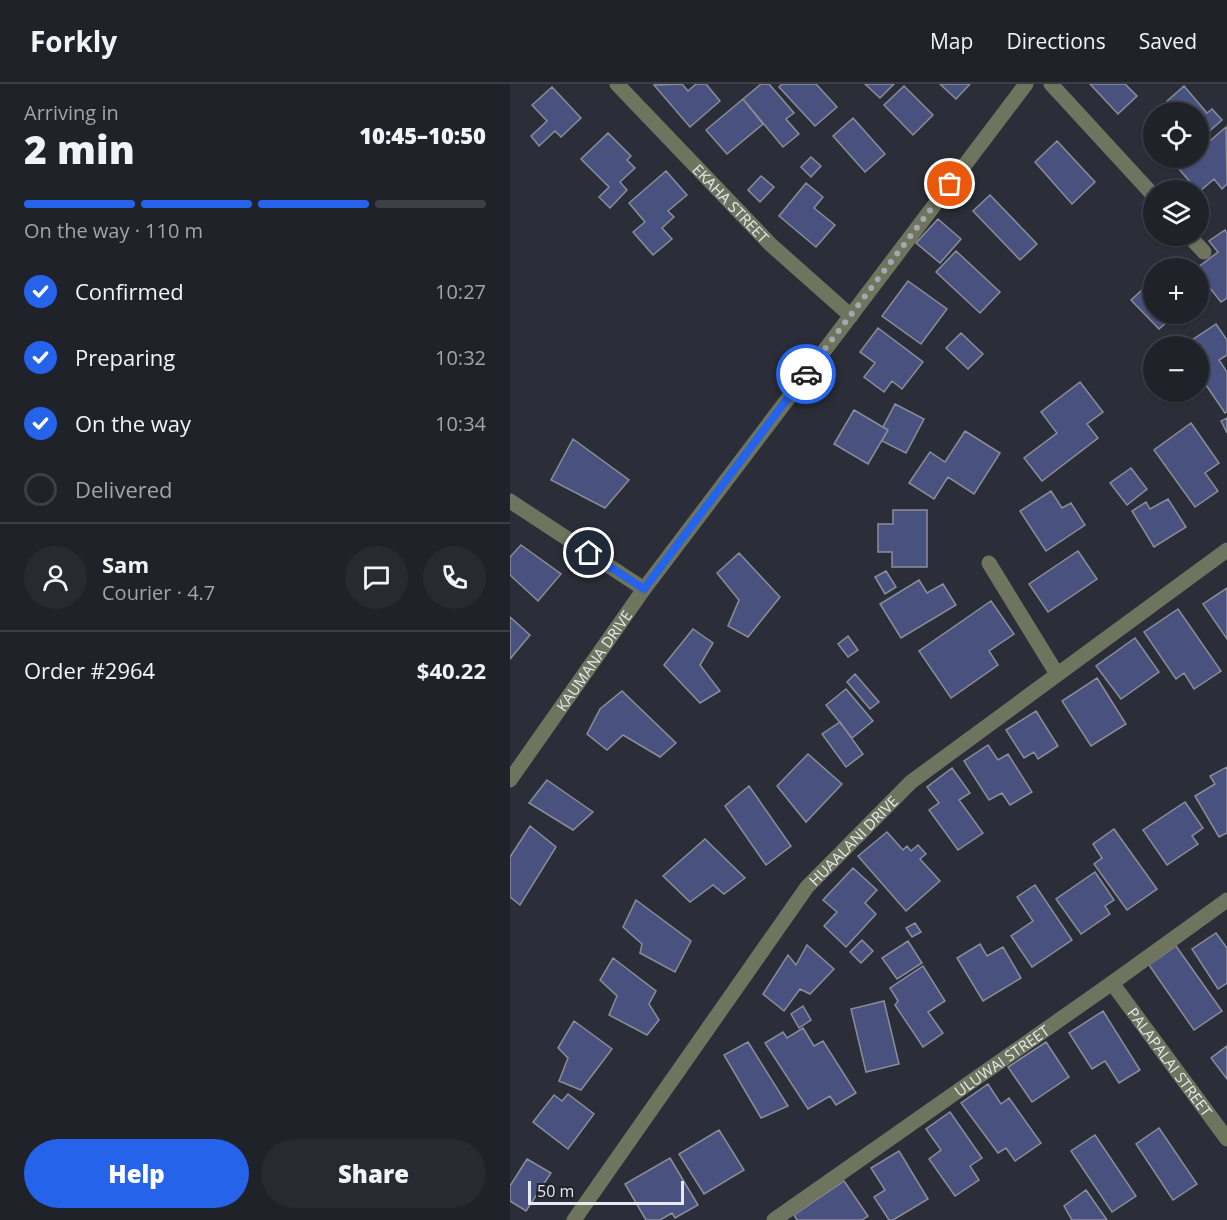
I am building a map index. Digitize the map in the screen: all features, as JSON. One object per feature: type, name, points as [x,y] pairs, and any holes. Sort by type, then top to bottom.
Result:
[{"type":"street","name":"EKAHA STREET","points":[[617,84],[770,244],[851,316]]},
{"type":"street","name":"KAUMANA DRIVE","points":[[510,780],[644,589],[1026,84]]},
{"type":"street","points":[[1051,84],[1143,184]]},
{"type":"street","points":[[1198,246],[1204,252]]},
{"type":"street","points":[[510,501],[644,589]]},
{"type":"street","name":"HUAALANI DRIVE","points":[[574,1220],[807,887],[911,782],[1227,550]]},
{"type":"street","points":[[989,563],[1057,674]]},
{"type":"street","name":"ULUWAI STREET","points":[[774,1220],[1227,900]]},
{"type":"street","name":"PALAPALAI STREET","points":[[1112,983],[1227,1139]]},
{"type":"building","points":[[682,84],[688,91],[696,84],[706,84],[720,101],[690,127],[654,85]]},
{"type":"building","points":[[761,84],[769,84],[794,113],[786,119],[799,134],[783,147],[743,99]]},
{"type":"building","points":[[782,84],[816,84],[837,107],[815,126],[779,87]]},
{"type":"building","points":[[865,84],[894,84],[880,98]]},
{"type":"building","points":[[940,84],[970,84],[956,99]]},
{"type":"building","points":[[1090,84],[1125,84],[1137,96],[1118,114]]},
{"type":"building","points":[[904,86],[933,115],[913,135],[884,105]]},
{"type":"building","points":[[1184,86],[1198,102],[1168,102]]},
{"type":"building","points":[[552,87],[581,118],[561,137],[555,131],[539,146],[531,136],[547,121],[532,105]]},
{"type":"building","points":[[743,99],[763,124],[727,154],[706,130]]},
{"type":"building","points":[[1212,109],[1222,120],[1209,131],[1209,111]]},
{"type":"building","points":[[853,118],[885,154],[865,172],[833,136]]},
{"type":"building","points":[[1226,127],[1227,184],[1222,189],[1214,179],[1209,183],[1209,180],[1188,180],[1178,168],[1209,168],[1209,142]]},
{"type":"building","points":[[608,133],[631,156],[627,160],[635,168],[620,182],[627,190],[610,208],[599,197],[609,187],[581,159]]},
{"type":"building","points":[[1057,141],[1095,182],[1072,204],[1035,162]]},
{"type":"building","points":[[811,157],[821,166],[811,177],[801,167]]},
{"type":"building","points":[[666,171],[687,195],[668,211],[674,217],[662,228],[672,239],[653,255],[633,232],[645,222],[629,203]]},
{"type":"building","points":[[761,176],[774,187],[760,202],[748,190]]},
{"type":"building","points":[[806,183],[823,197],[814,208],[835,225],[816,247],[779,216]]},
{"type":"building","points":[[990,195],[1037,244],[1020,260],[973,211]]},
{"type":"building","points":[[938,219],[961,239],[940,263],[916,243]]},
{"type":"building","points":[[1225,230],[1227,233],[1227,298],[1221,302],[1209,287],[1209,259],[1218,252],[1209,241]]},
{"type":"building","points":[[956,251],[1000,292],[980,313],[936,272]]},
{"type":"building","points":[[908,281],[947,309],[921,344],[882,316]]},
{"type":"building","points":[[1143,289],[1143,312],[1131,300]]},
{"type":"building","points":[[1154,324],[1165,324],[1159,329]]},
{"type":"building","points":[[1216,324],[1227,340],[1227,355],[1219,360],[1227,372],[1227,412],[1225,413],[1209,389],[1209,336],[1198,336]]},
{"type":"building","points":[[878,328],[923,362],[902,389],[892,381],[884,392],[864,377],[875,363],[860,352]]},
{"type":"building","points":[[961,333],[983,354],[968,369],[946,348]]},
{"type":"building","points":[[1080,382],[1103,412],[1087,424],[1098,438],[1042,481],[1024,458],[1057,433],[1041,412]]},
{"type":"building","points":[[895,404],[924,419],[906,453],[882,441],[888,430],[883,427]]},
{"type":"building","points":[[854,410],[888,430],[868,464],[834,444]]},
{"type":"building","points":[[1227,418],[1227,433],[1221,421]]},
{"type":"building","points":[[1191,423],[1219,463],[1205,473],[1218,491],[1195,507],[1154,450]]},
{"type":"building","points":[[965,431],[1000,453],[974,494],[948,477],[934,499],[909,483],[930,452],[945,462]]},
{"type":"building","points":[[573,439],[629,480],[605,508],[551,480]]},
{"type":"building","points":[[1131,468],[1147,489],[1127,505],[1110,483]]},
{"type":"building","points":[[1051,491],[1062,508],[1071,503],[1085,525],[1046,551],[1020,511]]},
{"type":"building","points":[[1168,499],[1186,527],[1154,547],[1132,511],[1146,502],[1150,509]]},
{"type":"building","points":[[893,510],[927,510],[927,567],[892,567],[892,552],[878,552],[878,524],[893,524]]},
{"type":"building","points":[[521,545],[561,574],[538,601],[510,575],[510,557]]},
{"type":"building","points":[[1078,551],[1097,579],[1048,612],[1029,584]]},
{"type":"building","points":[[739,553],[780,597],[748,637],[728,626],[739,600],[717,573]]},
{"type":"building","points":[[886,571],[896,587],[885,594],[875,577]]},
{"type":"building","points":[[919,580],[927,593],[943,584],[956,605],[901,638],[880,604]]},
{"type":"building","points":[[1227,588],[1227,639],[1203,604]]},
{"type":"building","points":[[991,601],[1014,634],[989,651],[998,665],[951,698],[919,651]]},
{"type":"building","points":[[1178,609],[1221,671],[1194,689],[1184,673],[1176,679],[1144,632]]},
{"type":"building","points":[[510,617],[530,635],[510,659]]},
{"type":"building","points":[[693,629],[713,643],[700,665],[720,691],[700,703],[664,665]]},
{"type":"building","points":[[848,636],[858,650],[848,657],[838,644]]},
{"type":"building","points":[[1135,638],[1159,672],[1121,699],[1096,666]]},
{"type":"building","points":[[855,674],[879,702],[870,709],[847,682]]},
{"type":"building","points":[[1097,678],[1126,724],[1091,746],[1062,701]]},
{"type":"building","points":[[846,689],[873,721],[852,738],[826,705]]},
{"type":"building","points":[[622,691],[676,743],[660,757],[623,735],[607,750],[587,734],[600,709]]},
{"type":"building","points":[[1036,711],[1058,746],[1038,759],[1034,752],[1024,758],[1006,730]]},
{"type":"building","points":[[840,722],[863,754],[846,767],[822,734]]},
{"type":"building","points":[[988,745],[998,760],[1008,754],[1032,792],[1010,805],[1002,793],[989,800],[964,761]]},
{"type":"building","points":[[808,754],[842,784],[806,822],[777,786]]},
{"type":"building","points":[[1227,767],[1227,833],[1219,837],[1195,796],[1215,784],[1210,776]]},
{"type":"building","points":[[952,768],[970,793],[959,800],[983,833],[958,850],[929,810],[939,803],[927,787]]},
{"type":"building","points":[[547,780],[593,812],[573,830],[529,803]]},
{"type":"building","points":[[749,786],[791,846],[766,865],[725,806]]},
{"type":"building","points":[[1185,802],[1203,828],[1192,836],[1198,844],[1167,865],[1143,830]]},
{"type":"building","points":[[530,826],[556,847],[520,905],[510,897],[510,857]]},
{"type":"building","points":[[1114,829],[1157,889],[1127,910],[1094,864],[1102,858],[1093,844]]},
{"type":"building","points":[[887,832],[903,850],[907,846],[911,851],[918,845],[926,854],[920,859],[940,881],[906,911],[858,856]]},
{"type":"building","points":[[705,839],[745,878],[724,894],[713,885],[690,902],[663,876]]},
{"type":"building","points":[[853,868],[877,890],[865,903],[876,914],[846,947],[824,926],[837,912],[823,900]]},
{"type":"building","points":[[1095,872],[1114,900],[1105,906],[1110,914],[1081,934],[1056,899]]},
{"type":"building","points":[[1035,885],[1072,940],[1032,967],[1011,936],[1033,921],[1017,897]]},
{"type":"building","points":[[636,900],[691,941],[675,972],[640,953],[642,944],[623,927]]},
{"type":"building","points":[[915,923],[921,932],[912,937],[906,928]]},
{"type":"building","points":[[1216,933],[1227,948],[1227,983],[1218,989],[1192,949]]},
{"type":"building","points":[[862,940],[873,951],[861,963],[850,952]]},
{"type":"building","points":[[908,941],[922,963],[897,979],[882,958]]},
{"type":"building","points":[[980,944],[987,956],[1003,947],[1021,978],[983,1001],[957,958]]},
{"type":"building","points":[[807,945],[834,969],[810,994],[800,989],[784,1011],[763,994],[788,955],[796,965]]},
{"type":"building","points":[[1176,946],[1222,1011],[1194,1030],[1149,965]]},
{"type":"building","points":[[613,958],[656,991],[649,1004],[659,1020],[647,1035],[609,1015],[617,996],[600,980]]},
{"type":"building","points":[[923,966],[945,1001],[928,1012],[943,1033],[923,1047],[895,1005],[898,1001],[890,988]]},
{"type":"building","points":[[884,1001],[899,1064],[866,1072],[851,1009]]},
{"type":"building","points":[[803,1006],[811,1020],[799,1028],[791,1014]]},
{"type":"building","points":[[1103,1011],[1140,1070],[1119,1083],[1105,1061],[1092,1069],[1069,1033]]},
{"type":"building","points":[[574,1021],[612,1049],[581,1090],[559,1081],[568,1058],[558,1048]]},
{"type":"building","points":[[803,1028],[814,1046],[823,1041],[856,1093],[836,1105],[830,1096],[808,1109],[765,1043],[783,1032],[787,1038]]},
{"type":"building","points":[[748,1042],[788,1106],[761,1118],[724,1055]]},
{"type":"building","points":[[1046,1042],[1069,1077],[1032,1102],[1008,1067]]},
{"type":"building","points":[[1227,1046],[1227,1079],[1211,1058]]},
{"type":"building","points":[[988,1084],[1001,1104],[1009,1098],[1041,1143],[1015,1161],[1006,1148],[998,1153],[961,1103]]},
{"type":"building","points":[[568,1094],[594,1114],[568,1149],[533,1122],[554,1095],[562,1101]]},
{"type":"building","points":[[950,1112],[982,1158],[970,1166],[979,1180],[955,1196],[929,1159],[941,1150],[926,1129]]},
{"type":"building","points":[[1159,1128],[1197,1184],[1173,1200],[1136,1144]]},
{"type":"building","points":[[719,1130],[744,1170],[704,1194],[679,1154]]},
{"type":"building","points":[[1095,1135],[1136,1196],[1112,1212],[1071,1151]]},
{"type":"building","points":[[899,1151],[928,1199],[893,1220],[889,1220],[874,1197],[885,1190],[871,1168]]},
{"type":"building","points":[[670,1158],[698,1205],[675,1218],[672,1213],[660,1220],[646,1220],[625,1184]]},
{"type":"building","points":[[527,1159],[551,1173],[526,1211],[510,1201],[510,1186]]},
{"type":"building","points":[[844,1181],[868,1216],[862,1220],[797,1220],[794,1215]]},
{"type":"building","points":[[1086,1190],[1107,1220],[1072,1220],[1064,1206]]},
{"type":"way so far","points":[[806,374],[950,184]]},
{"type":"route","points":[[589,553],[644,589],[806,374]]}]
